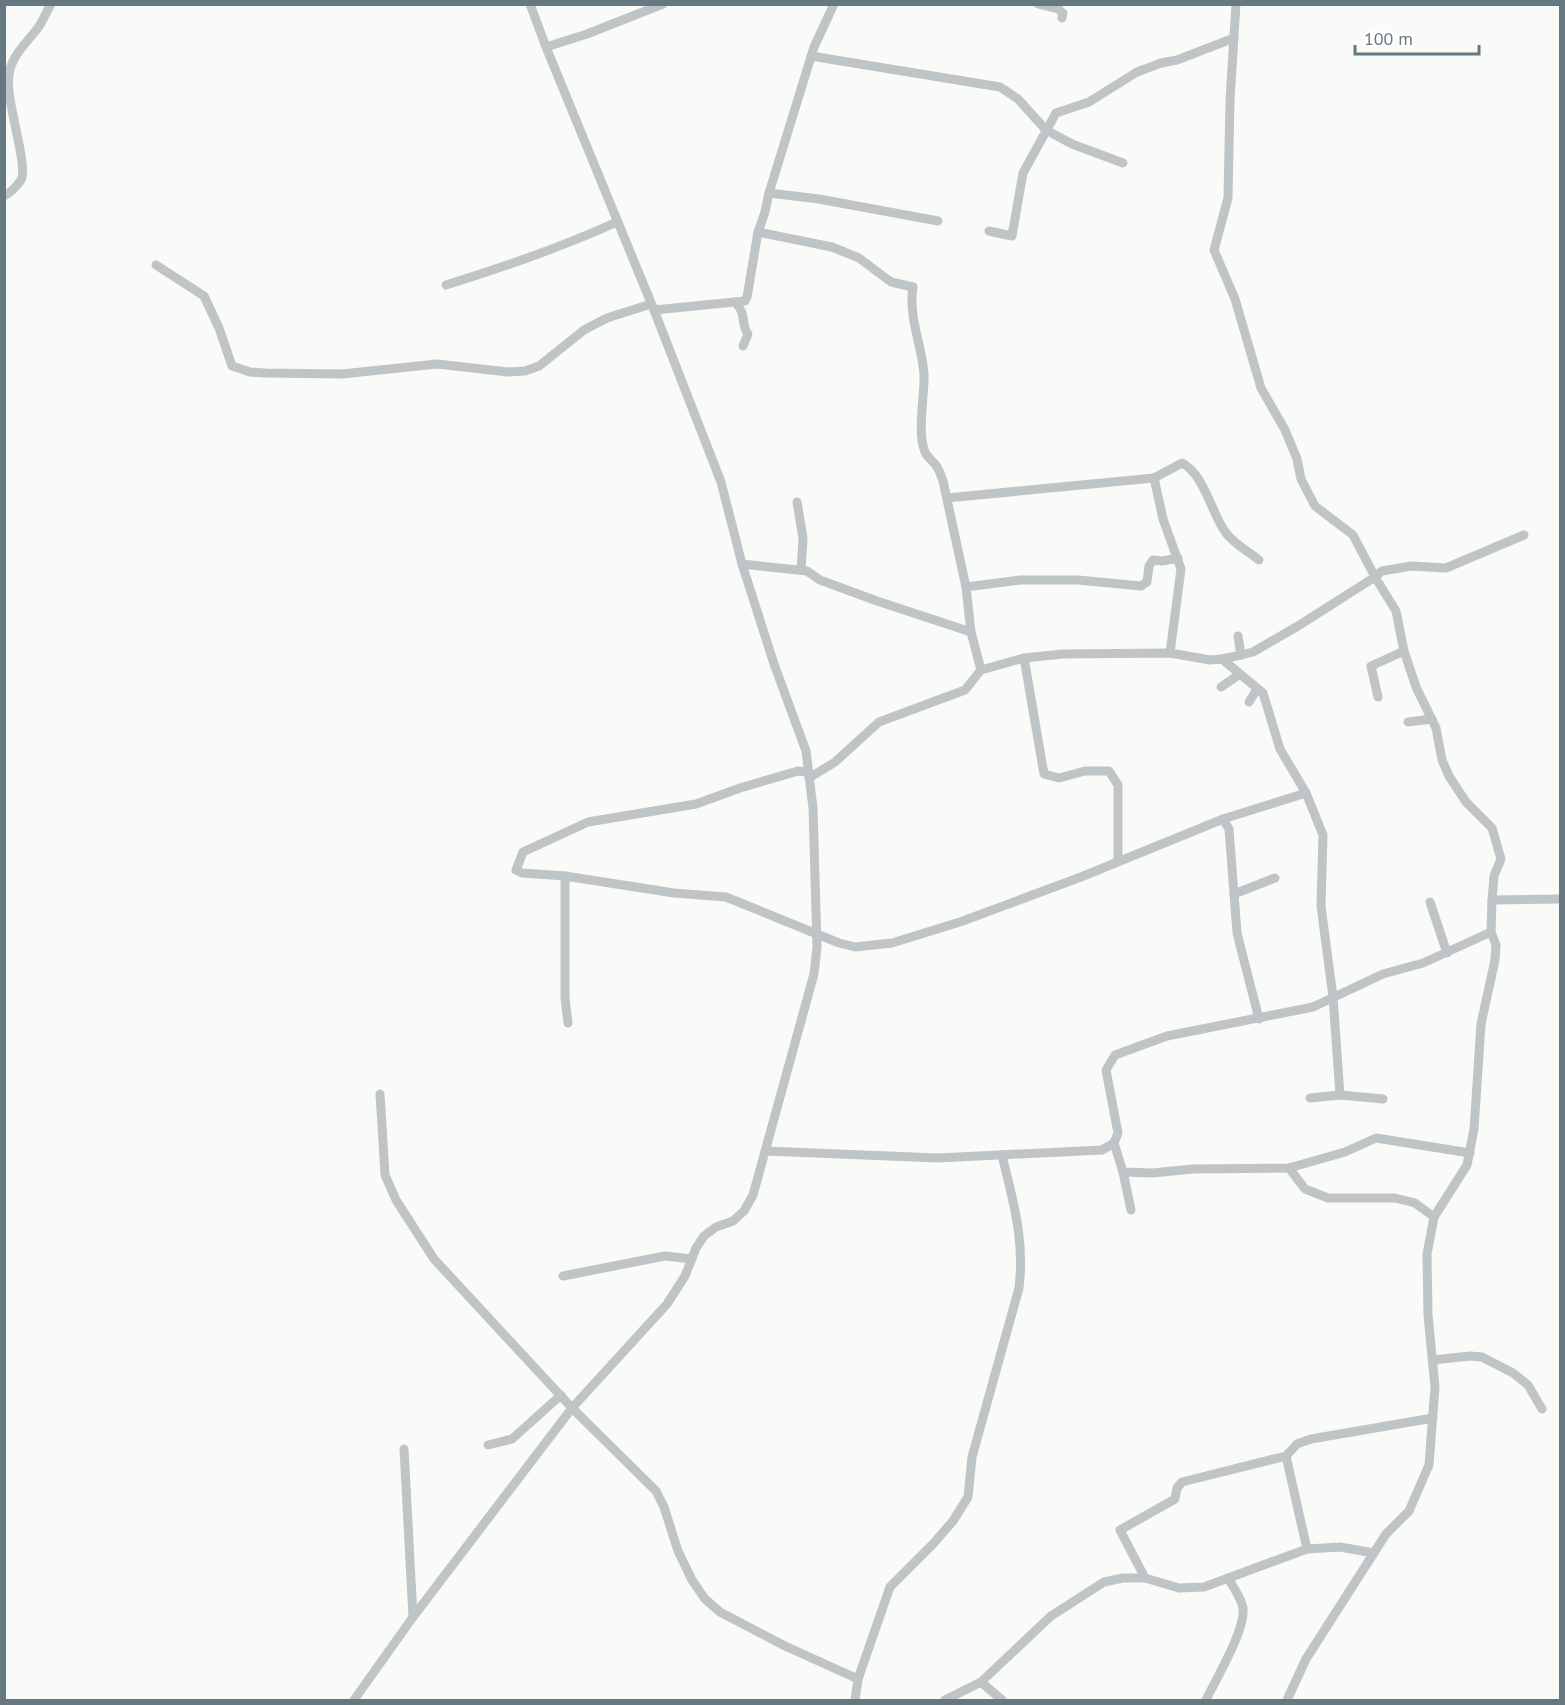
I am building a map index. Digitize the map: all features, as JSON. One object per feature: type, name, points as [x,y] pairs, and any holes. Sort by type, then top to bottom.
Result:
[{"type":"street","points":[[4,196],[21,180],[23,174],[23,162],[9,100],[9,74],[15,58],[40,24],[51,4]]},
{"type":"street","points":[[354,1701],[413,1617],[572,1408],[667,1304],[686,1276],[704,1236],[716,1227],[733,1221],[744,1211],[753,1195],[814,974],[817,933],[813,808],[806,752],[774,664],[742,564],[721,482],[530,4]]},
{"type":"street","points":[[546,47],[587,34],[663,4]]},
{"type":"street","points":[[156,265],[204,296],[219,328],[232,366],[250,372],[342,374],[437,364],[508,372],[525,371],[539,366],[584,330],[607,318],[652,307],[745,301],[758,231],[765,212],[768,193],[812,56],[834,4]]},
{"type":"street","points":[[1038,4],[1058,9],[1063,13],[1062,18]]},
{"type":"street","points":[[1236,4],[1228,198],[1214,250],[1235,299],[1261,388],[1286,430],[1297,459],[1301,479],[1315,506],[1353,535],[1375,578],[1396,611],[1404,651],[1416,687],[1436,728],[1442,760],[1449,776],[1466,802],[1492,828],[1501,859],[1494,876],[1491,932],[1496,945],[1495,960],[1481,1024],[1474,1129],[1470,1153],[1467,1165],[1434,1217],[1427,1254],[1428,1315],[1436,1387],[1429,1465],[1409,1511],[1386,1534],[1306,1659],[1296,1676],[1287,1701]]},
{"type":"street","points":[[989,231],[1012,236],[1023,173],[1056,113],[1089,102],[1137,72],[1177,60],[1234,38]]},
{"type":"street","points":[[812,56],[1000,87],[1018,99],[1046,130],[1072,144],[1122,164]]},
{"type":"street","points":[[768,193],[819,199],[938,221]]},
{"type":"street","points":[[446,285],[529,258],[617,222]]},
{"type":"street","points":[[758,231],[832,247],[859,258],[891,282],[913,287],[911,300],[913,322],[920,343],[924,375],[922,423],[925,453],[937,467],[947,498],[966,587],[971,632],[981,670]]},
{"type":"street","points":[[735,302],[744,315],[744,329],[748,334],[743,346]]},
{"type":"street","points":[[947,498],[1154,477],[1182,463],[1193,468],[1228,536],[1259,560]]},
{"type":"street","points":[[1154,477],[1163,519],[1181,569],[1170,652]]},
{"type":"street","points":[[797,502],[803,538],[801,570]]},
{"type":"street","points":[[1306,793],[1223,819],[960,922],[892,943],[855,946],[839,943],[726,897],[674,893],[565,876],[522,873],[516,870],[523,852],[588,822],[696,804],[798,771],[809,775],[834,762],[879,722],[965,690],[981,670],[1024,658],[1063,654],[1170,652],[1222,660],[1253,652],[1375,578],[1382,571],[1411,566],[1446,568],[1524,535]]},
{"type":"street","points":[[966,587],[1020,580],[1078,580],[1141,586],[1147,582],[1149,566],[1153,560],[1178,558]]},
{"type":"street","points":[[742,564],[807,571],[820,579],[877,601],[971,632]]},
{"type":"street","points":[[1238,636],[1241,655]]},
{"type":"street","points":[[1378,697],[1371,666],[1404,651]]},
{"type":"street","points":[[1024,658],[1044,774],[1059,778],[1085,771],[1109,771],[1118,785],[1118,861]]},
{"type":"street","points":[[1222,660],[1263,693],[1280,749],[1306,793],[1323,835],[1321,906],[1333,997],[1341,1095]]},
{"type":"street","points":[[1221,687],[1240,674]]},
{"type":"street","points":[[1249,702],[1257,689]]},
{"type":"street","points":[[1408,722],[1432,719]]},
{"type":"street","points":[[1223,819],[1229,829],[1238,933],[1259,1019]]},
{"type":"street","points":[[565,876],[565,998],[568,1023]]},
{"type":"street","points":[[1234,894],[1275,878]]},
{"type":"street","points":[[1492,900],[1560,899]]},
{"type":"street","points":[[1430,902],[1447,952]]},
{"type":"street","points":[[765,1151],[938,1158],[1102,1150],[1114,1143],[1118,1133],[1106,1070],[1115,1055],[1167,1036],[1313,1007],[1383,974],[1423,963],[1491,932]]},
{"type":"street","points":[[1472,1017],[1481,1024]]},
{"type":"street","points":[[380,1094],[385,1175],[400,1207],[435,1259],[572,1408],[656,1491],[664,1507],[678,1551],[692,1580],[705,1599],[720,1612],[858,1680]]},
{"type":"street","points":[[1310,1098],[1341,1095],[1383,1099]]},
{"type":"street","points":[[1123,1172],[1289,1168],[1345,1152],[1376,1138],[1470,1153]]},
{"type":"street","points":[[1114,1143],[1131,1210]]},
{"type":"street","points":[[855,1701],[858,1680],[890,1587],[946,1529],[968,1497],[972,1457],[1019,1288],[1022,1263],[1020,1228],[1002,1155]]},
{"type":"street","points":[[1289,1168],[1305,1189],[1328,1198],[1395,1198],[1415,1203],[1434,1217]]},
{"type":"street","points":[[563,1276],[665,1256],[692,1259]]},
{"type":"street","points":[[1433,1360],[1482,1357],[1513,1373],[1528,1385],[1542,1409]]},
{"type":"street","points":[[488,1445],[512,1439],[561,1395]]},
{"type":"street","points":[[1144,1578],[1120,1530],[1175,1499],[1177,1488],[1182,1482],[1286,1456],[1297,1444],[1311,1439],[1433,1418]]},
{"type":"street","points":[[404,1449],[413,1617]]},
{"type":"street","points":[[1286,1456],[1307,1549]]},
{"type":"street","points":[[945,1701],[981,1682],[1051,1616],[1104,1582],[1123,1578],[1144,1578],[1179,1588],[1204,1587],[1307,1549],[1340,1547],[1374,1553]]},
{"type":"street","points":[[1206,1701],[1239,1631],[1243,1609],[1228,1578]]},
{"type":"street","points":[[981,1682],[1002,1701]]}]
